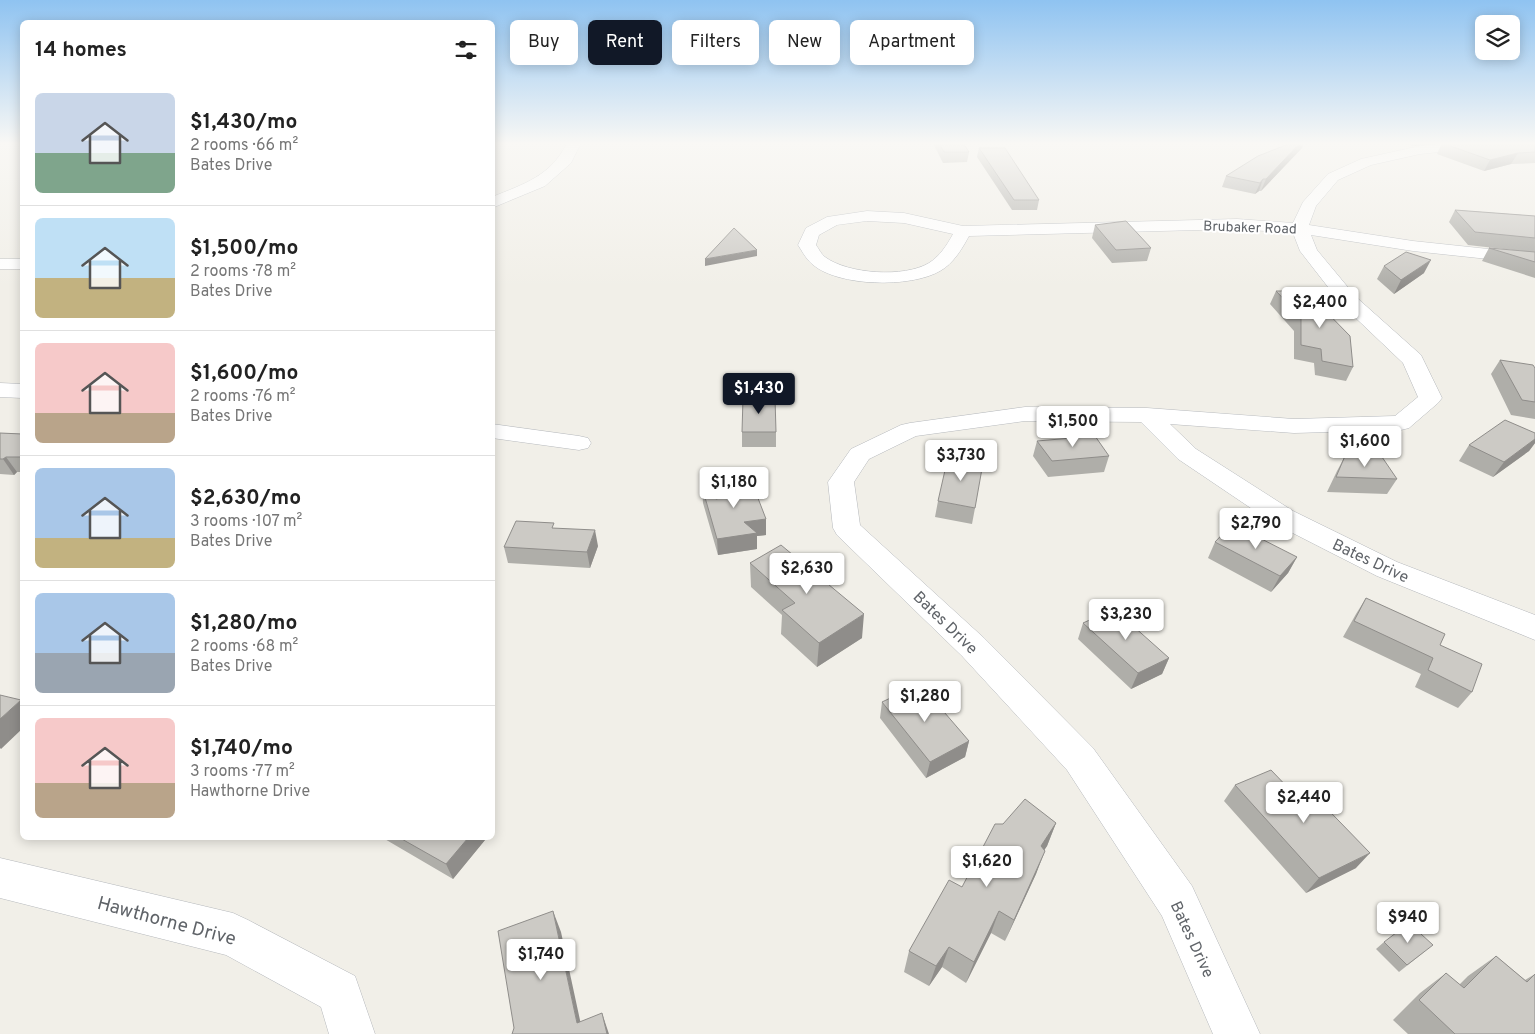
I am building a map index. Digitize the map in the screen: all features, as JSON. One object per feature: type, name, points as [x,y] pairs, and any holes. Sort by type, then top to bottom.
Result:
[{"type":"street","points":[[495,202],[519,191]]},
{"type":"street","points":[[1299,228],[1309,205],[1321,191]]},
{"type":"street","name":"Brubaker Road","points":[[964,231],[951,251],[934,268],[903,278],[874,278],[843,271],[819,261],[807,245],[812,232],[833,221],[867,216],[904,218],[964,231],[1237,224],[1299,228],[1414,246],[1535,259]]},
{"type":"street","name":"Bates Drive","points":[[1237,1034],[1177,901],[1080,759],[973,647],[847,528],[840,482],[860,454],[910,430],[1025,414],[1147,415],[1294,426],[1401,424],[1430,398],[1413,360],[1349,300],[1309,251],[1299,228]]},
{"type":"street","points":[[0,274],[13,264]]},
{"type":"street","points":[[0,390],[20,390]]},
{"type":"street","name":"Bates Drive","points":[[1147,415],[1187,454],[1283,517],[1386,569],[1535,628]]},
{"type":"street","points":[[495,431],[579,443]]},
{"type":"street","name":"Hawthorne Drive","points":[[0,878],[233,935],[339,992],[352,1034]]},
{"type":"building","points":[[1008,191],[1033,191],[1039,200],[1014,200]]},
{"type":"building","points":[[1455,210],[1535,216],[1535,238],[1475,232]]},
{"type":"building","points":[[1126,221],[1151,248],[1116,250],[1095,225]]},
{"type":"building","points":[[734,228],[757,250],[705,259]]},
{"type":"building","points":[[1489,248],[1535,252],[1535,262]]},
{"type":"building","points":[[1406,252],[1431,260],[1401,280],[1384,266]]},
{"type":"building","points":[[1276,291],[1306,291],[1350,336],[1353,367],[1322,361],[1321,349],[1301,345],[1301,317]]},
{"type":"building","points":[[1500,360],[1533,365],[1535,368],[1535,402],[1522,400]]},
{"type":"building","points":[[743,398],[775,398],[776,432],[742,432]]},
{"type":"building","points":[[1505,420],[1535,433],[1535,439],[1504,462],[1469,445]]},
{"type":"building","points":[[0,433],[20,434],[20,457],[0,459]]},
{"type":"building","points":[[1095,436],[1109,456],[1052,461],[1037,441]]},
{"type":"building","points":[[1345,456],[1382,457],[1397,479],[1336,477]]},
{"type":"building","points":[[948,457],[983,463],[975,508],[938,501]]},
{"type":"building","points":[[751,480],[766,519],[744,522],[757,533],[717,539],[702,487],[716,499],[720,498],[716,486]]},
{"type":"building","points":[[516,521],[554,523],[552,528],[595,530],[587,552],[504,547]]},
{"type":"building","points":[[1232,524],[1297,557],[1280,576],[1215,542]]},
{"type":"building","points":[[781,545],[864,614],[819,643],[782,610],[795,603],[750,563]]},
{"type":"building","points":[[1366,598],[1445,634],[1440,645],[1482,664],[1472,692],[1428,670],[1433,658],[1354,621]]},
{"type":"building","points":[[1114,609],[1169,658],[1138,673],[1083,623]]},
{"type":"building","points":[[920,684],[969,741],[930,762],[882,702]]},
{"type":"building","points":[[0,695],[20,700],[20,701],[0,719]]},
{"type":"building","points":[[1271,770],[1294,794],[1307,788],[1370,853],[1319,878],[1235,785]]},
{"type":"building","points":[[1025,799],[1056,823],[1041,846],[1045,851],[1014,920],[999,911],[974,962],[949,947],[936,966],[909,951],[949,880],[962,887],[995,824],[1003,824]]},
{"type":"building","points":[[404,840],[466,840],[446,864]]},
{"type":"building","points":[[553,911],[577,1023],[602,1013],[607,1034],[512,1034],[514,1028],[498,931]]},
{"type":"building","points":[[1409,923],[1433,945],[1407,965],[1384,942]]},
{"type":"building","points":[[1496,956],[1527,982],[1535,974],[1535,1034],[1455,1034],[1419,1000],[1446,973],[1464,988]]}]
